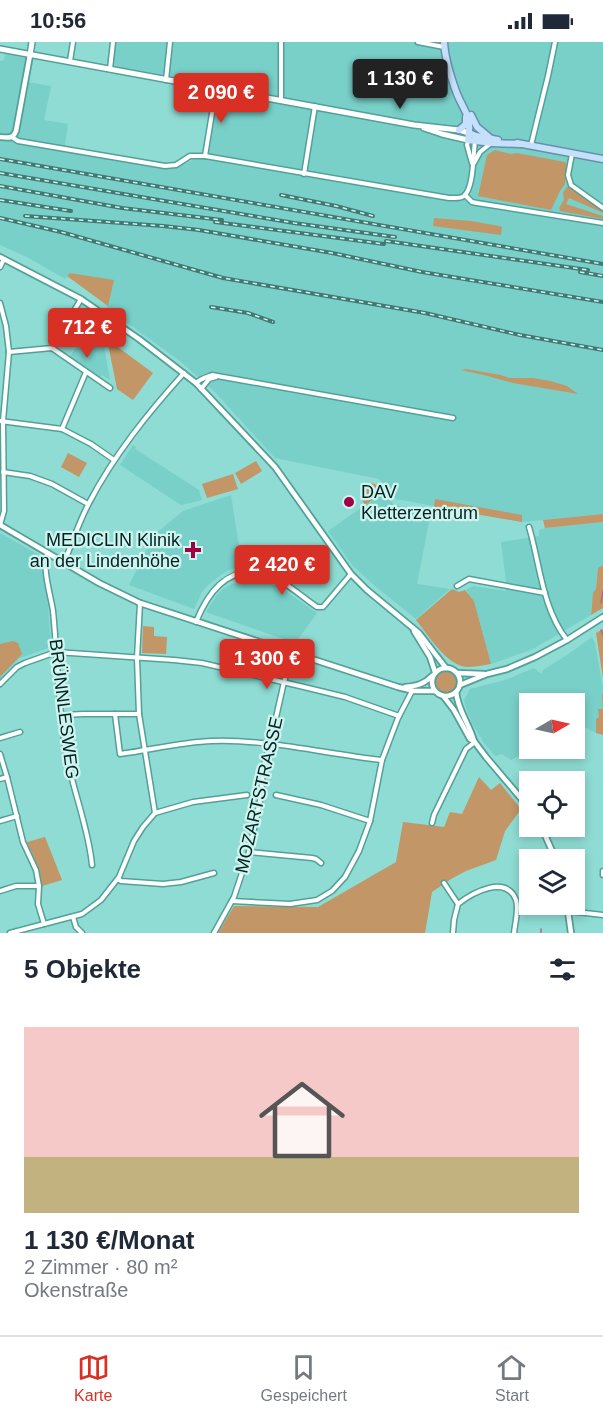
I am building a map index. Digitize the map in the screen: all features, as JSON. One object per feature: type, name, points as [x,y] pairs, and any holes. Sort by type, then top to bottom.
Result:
[{"type":"main road","points":[[30,55],[32,42]]},
{"type":"main road","points":[[444,44],[457,94],[466,111],[472,138]]},
{"type":"main road","points":[[0,49],[414,125],[459,130],[472,138]]},
{"type":"main road","points":[[466,111],[477,127],[493,141]]},
{"type":"main road","points":[[459,130],[466,124],[466,111]]},
{"type":"main road","points":[[414,125],[442,134],[531,145],[603,159]]},
{"type":"main road","points":[[472,138],[477,127]]},
{"type":"street","points":[[69,62],[73,42]]},
{"type":"street","points":[[110,70],[113,42]]},
{"type":"street","points":[[166,80],[170,42]]},
{"type":"street","points":[[281,42],[281,99]]},
{"type":"street","points":[[418,42],[444,44]]},
{"type":"street","points":[[531,145],[555,42]]},
{"type":"street","points":[[12,137],[16,131],[30,55]]},
{"type":"street","points":[[205,156],[216,88]]},
{"type":"street","points":[[304,174],[315,106]]},
{"type":"street","points":[[16,131],[23,141]]},
{"type":"street","points":[[0,137],[12,137],[18,141],[165,166],[177,165],[190,156],[205,156],[449,198],[465,195],[469,188],[472,138]]},
{"type":"street","points":[[472,166],[480,152],[493,141]]},
{"type":"street","points":[[572,153],[568,175],[571,184],[603,208]]},
{"type":"street","points":[[465,195],[472,202],[603,223]]},
{"type":"street","points":[[0,267],[2,258],[81,299],[139,339],[196,383],[275,467],[351,573],[366,590],[419,633],[446,668]]},
{"type":"street","points":[[52,348],[81,299]]},
{"type":"street","points":[[0,303],[9,352],[2,421],[4,511],[0,525],[107,588],[140,603],[398,687],[412,691],[435,691]]},
{"type":"street","points":[[9,352],[52,348],[110,388]]},
{"type":"street","points":[[62,429],[86,372]]},
{"type":"street","points":[[64,563],[88,504],[114,460],[155,404],[184,373]]},
{"type":"street","points":[[196,383],[206,377],[217,376],[453,418]]},
{"type":"street","points":[[201,389],[209,379],[217,376]]},
{"type":"street","points":[[2,421],[62,429],[91,444],[114,460]]},
{"type":"street","points":[[3,472],[30,476],[52,484],[88,504]]},
{"type":"street","points":[[529,527],[545,593],[554,618],[567,640]]},
{"type":"street","name":"BRÜNNLESWEG","points":[[48,553],[44,564],[53,610],[68,761],[91,852],[92,865]]},
{"type":"street","points":[[196,622],[209,595],[223,581],[238,574],[267,575],[317,607],[323,607],[351,573]]},
{"type":"street","points":[[457,586],[469,579],[545,593]]},
{"type":"street","points":[[140,603],[137,658],[139,714],[155,813]]},
{"type":"street","points":[[460,685],[535,657],[603,617]]},
{"type":"street","points":[[413,629],[430,657],[434,674],[431,684],[454,710],[470,739],[475,741]]},
{"type":"street","points":[[0,684],[18,667],[56,652],[174,660],[202,663],[345,697],[399,716]]},
{"type":"street","name":"MOZARTSTRASSE","points":[[214,933],[232,901],[249,852],[261,796],[263,768],[293,652]]},
{"type":"street","points":[[398,687],[425,683],[440,669],[452,669],[457,673],[460,685],[456,692],[444,697]]},
{"type":"street","points":[[457,673],[487,674]]},
{"type":"street","points":[[232,901],[290,904],[318,900],[332,891],[345,877],[359,851],[370,821],[382,760],[399,716],[412,691]]},
{"type":"street","points":[[456,692],[462,716],[475,741],[519,795]]},
{"type":"street","points":[[115,714],[120,754],[184,743],[212,741],[270,744],[382,760]]},
{"type":"street","points":[[62,715],[139,714]]},
{"type":"street","points":[[0,738],[20,732]]},
{"type":"street","points":[[432,823],[466,749],[475,741]]},
{"type":"street","points":[[0,754],[8,777],[23,842],[36,870],[39,886],[38,904],[44,924]]},
{"type":"street","points":[[0,779],[8,777]]},
{"type":"street","points":[[10,933],[82,914],[101,900],[118,879],[134,840],[155,813],[193,802],[247,795]]},
{"type":"street","points":[[276,795],[321,805],[370,821]]},
{"type":"street","points":[[0,821],[17,816]]},
{"type":"street","points":[[249,852],[312,858],[321,863]]},
{"type":"street","points":[[118,879],[163,884],[181,882],[214,873]]},
{"type":"street","points":[[444,883],[458,904]]},
{"type":"street","points":[[0,891],[16,886],[39,886]]},
{"type":"street","points":[[453,933],[458,904],[468,897],[496,886],[508,891],[517,903],[514,933]]},
{"type":"street","points":[[585,913],[603,915]]},
{"type":"street","points":[[569,915],[571,933]]},
{"type":"street","points":[[73,917],[76,927],[82,933]]},
{"type":"shaded area","points":[[115,42],[603,42],[603,514],[522,522],[396,499],[379,479],[275,458],[214,391],[181,362],[107,308],[108,306],[70,273],[65,279],[27,257],[0,245],[0,61],[4,60],[5,54],[26,58],[22,81],[51,86],[44,120],[68,124],[64,151],[163,168],[174,168],[196,159],[208,159],[218,84],[113,66]]},
{"type":"shaded area","points":[[495,150],[565,162],[567,166],[565,184],[551,210],[478,196],[487,155]]},
{"type":"shaded area","points":[[569,186],[603,209],[603,213],[569,198],[566,204],[603,216],[603,219],[560,211],[559,208],[564,200],[563,193]]},
{"type":"shaded area","points":[[434,218],[499,226],[502,227],[501,235],[433,226]]},
{"type":"shaded area","points":[[70,273],[114,280],[108,306],[67,276]]},
{"type":"shaded area","points":[[93,322],[103,341],[110,380],[102,375],[99,378],[70,357]]},
{"type":"shaded area","points":[[107,339],[153,373],[133,400],[117,389]]},
{"type":"shaded area","points":[[466,369],[509,378],[550,381],[567,386],[578,394],[513,383],[461,370]]},
{"type":"shaded area","points":[[133,445],[135,449],[199,490],[202,500],[181,505],[120,465]]},
{"type":"shaded area","points":[[68,453],[87,463],[79,477],[61,467]]},
{"type":"shaded area","points":[[256,461],[262,471],[241,484],[235,473]]},
{"type":"shaded area","points":[[233,474],[238,489],[207,498],[202,484]]},
{"type":"shaded area","points":[[372,483],[384,492],[365,505],[360,497],[365,493],[363,490]]},
{"type":"shaded area","points":[[384,492],[394,505],[431,511],[417,584],[450,589],[416,619],[352,565],[328,531]]},
{"type":"shaded area","name":"MEDICLIN Klinik an der Lindenhöhe","points":[[231,495],[242,566],[231,569],[209,584],[202,592],[194,609],[129,585],[154,535],[183,511]]},
{"type":"shaded area","points":[[435,499],[522,515],[522,522],[434,507]]},
{"type":"shaded area","points":[[603,514],[603,522],[545,528],[543,520]]},
{"type":"shaded area","points":[[603,522],[603,565],[598,568],[591,615],[533,649],[491,664],[474,601],[466,590],[473,586],[506,591],[501,542],[539,536],[539,530],[545,528]]},
{"type":"shaded area","points":[[0,533],[41,556],[51,647],[20,658],[0,678]]},
{"type":"shaded area","points":[[603,565],[603,608],[591,615],[598,568]]},
{"type":"shaded area","points":[[248,579],[265,581],[284,590],[317,613],[295,643],[206,612],[223,589]]},
{"type":"shaded area","points":[[452,589],[459,592],[465,590],[474,601],[491,664],[467,667],[452,661],[438,649],[416,620]]},
{"type":"shaded area","points":[[143,626],[154,627],[154,636],[167,637],[166,654],[142,653]]},
{"type":"shaded area","points":[[603,629],[603,678],[596,633]]},
{"type":"shaded area","points":[[592,637],[603,688],[603,709],[596,719],[596,733],[585,727],[585,693],[519,693],[519,756],[511,760],[502,754],[495,756],[484,743],[467,711],[464,700],[470,689],[505,680],[534,668],[541,674],[543,670]]},
{"type":"shaded area","points":[[13,641],[18,643],[22,654],[0,677],[0,644]]},
{"type":"shaded area","points":[[445,670],[450,671],[456,677],[456,687],[450,693],[445,694],[440,693],[434,687],[433,682],[434,677],[440,671]]},
{"type":"shaded area","points":[[598,709],[603,709],[603,735],[596,733],[596,719],[599,717]]},
{"type":"shaded area","points":[[479,777],[491,790],[500,783],[519,807],[519,812],[505,831],[496,860],[466,871],[432,892],[425,933],[218,933],[234,906],[318,907],[396,862],[403,822],[444,827],[450,812],[462,814]]},
{"type":"shaded area","points":[[45,837],[62,880],[42,886],[39,869],[27,842]]},
{"type":"waterway","points":[[601,603],[603,591]]},
{"type":"waterway","points":[[601,630],[603,635]]},
{"type":"railway","points":[[0,159],[603,264]]},
{"type":"railway","points":[[0,173],[294,223],[395,237]]},
{"type":"railway","points":[[0,186],[122,208],[222,220]]},
{"type":"railway","points":[[281,195],[373,216]]},
{"type":"railway","points":[[0,200],[71,211]]},
{"type":"railway","points":[[25,216],[199,230],[332,253],[422,272],[603,302]]},
{"type":"railway","points":[[0,218],[61,232],[223,278],[425,313],[520,335],[603,350]]},
{"type":"railway","points":[[215,222],[384,244]]},
{"type":"railway","points":[[386,241],[588,270]]},
{"type":"railway","points":[[580,272],[603,276]]},
{"type":"railway","points":[[211,307],[248,313],[273,322]]},
{"type":"place","name":"DAV Kletterzentrum","points":[[349,502]]},
{"type":"place","name":"MEDICLIN Klinik an der Lindenhöhe","points":[[193,550]]}]
